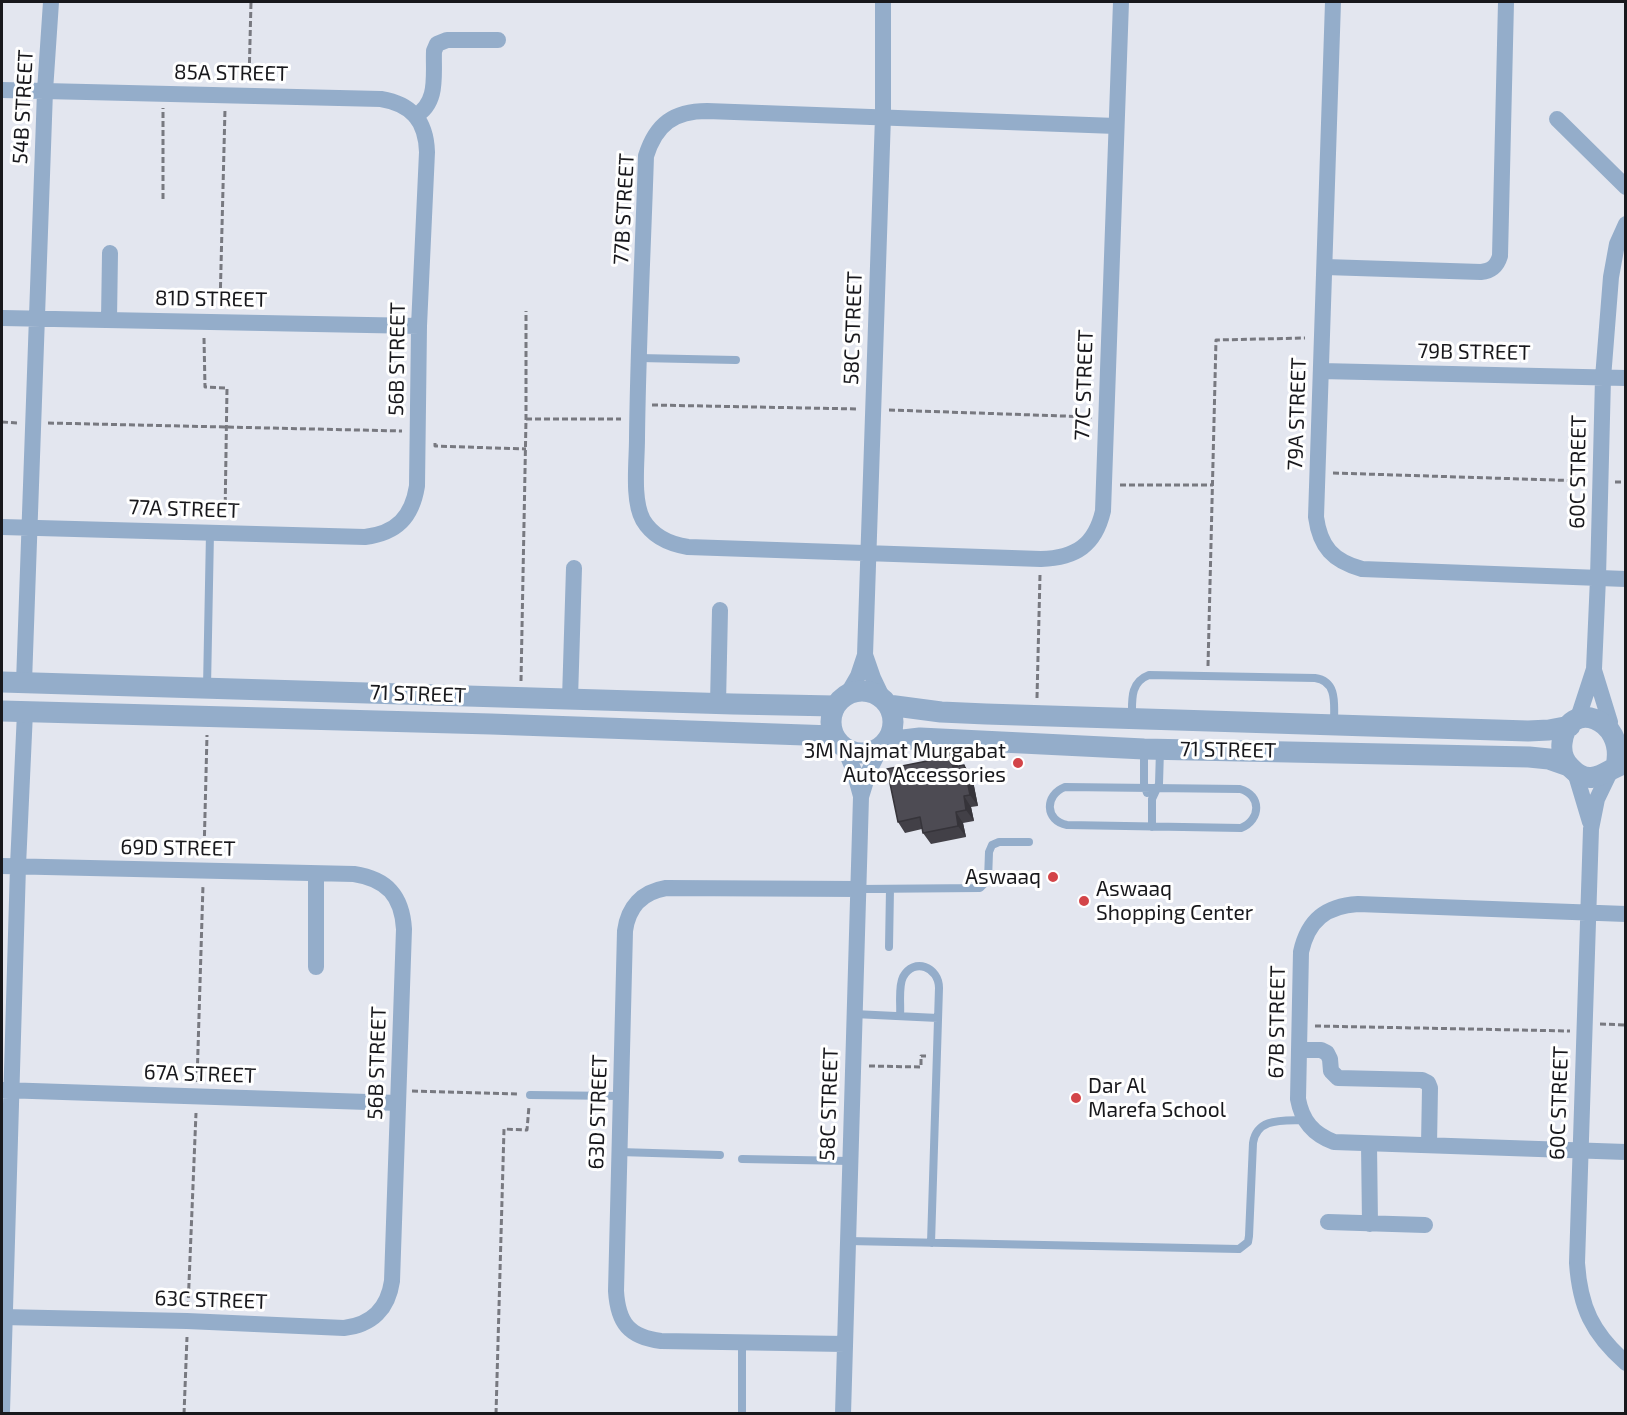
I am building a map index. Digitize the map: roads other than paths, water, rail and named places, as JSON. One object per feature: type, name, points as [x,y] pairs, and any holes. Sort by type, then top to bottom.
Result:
[{"type":"street","name":"54B STREET","points":[[24,682],[45,91],[51,2]]},
{"type":"street","name":"58C STREET","points":[[841,700],[858,676],[865,655],[883,116],[883,2]]},
{"type":"street","name":"77C STREET","points":[[868,553],[1056,558],[1070,555],[1082,548],[1092,538],[1099,525],[1103,511],[1121,2]]},
{"type":"street","name":"79A STREET","points":[[1333,2],[1316,517],[1318,532],[1324,546],[1347,565],[1362,569],[1598,578]]},
{"type":"street","points":[[1325,267],[1481,272],[1492,270],[1496,266],[1500,256],[1506,2]]},
{"type":"street","points":[[416,116],[426,108],[432,97],[434,51],[437,44],[447,40],[498,40]]},
{"type":"street","name":"85A STREET","points":[[2,90],[381,99],[394,101],[406,107],[416,116]]},
{"type":"street","name":"77B STREET","points":[[868,553],[674,545],[651,531],[643,520],[638,507],[639,358],[646,156],[650,143],[657,131],[668,121],[680,114],[693,111],[1116,126]]},
{"type":"street","name":"56B STREET","points":[[366,537],[379,536],[402,522],[410,512],[417,486],[419,326],[427,152],[426,139],[416,116]]},
{"type":"street","points":[[1557,119],[1626,187]]},
{"type":"street","name":"60C STREET","points":[[1573,723],[1594,669],[1603,378],[1611,276],[1617,244],[1626,224]]},
{"type":"street","points":[[109,320],[110,253]]},
{"type":"street","name":"81D STREET","points":[[2,318],[419,326]]},
{"type":"street","name":"79B STREET","points":[[1321,371],[1626,378]]},
{"type":"street","name":"77A STREET","points":[[2,527],[366,537]]},
{"type":"street","points":[[570,699],[574,568]]},
{"type":"street","points":[[1598,578],[1626,579]]},
{"type":"street","points":[[718,704],[720,610]]},
{"type":"street","name":"58C STREET","points":[[865,655],[873,678],[886,702]]},
{"type":"street","name":"60C STREET","points":[[1594,669],[1618,727]]},
{"type":"street","name":"71 STREET","points":[[2,682],[718,704],[841,700]]},
{"type":"street","points":[[854,692],[870,692],[886,702],[893,720],[893,728],[883,745],[866,753],[851,751],[838,742],[831,720],[841,700],[854,692]]},
{"type":"street","name":"71 STREET","points":[[886,702],[941,712],[1131,719],[1539,731],[1573,723]]},
{"type":"street","name":"71 STREET","points":[[2,711],[491,724],[838,742]]},
{"type":"street","points":[[2,1411],[10,866],[25,712]]},
{"type":"street","points":[[1594,716],[1618,727],[1623,751],[1617,767],[1592,777],[1572,769],[1564,759],[1562,742],[1573,723],[1594,716]]},
{"type":"street","name":"71 STREET","points":[[883,745],[903,739],[937,738],[1152,749],[1529,756],[1549,759],[1572,769]]},
{"type":"street","name":"58C STREET","points":[[838,742],[854,771],[861,796]]},
{"type":"street","name":"58C STREET","points":[[843,1413],[861,796],[869,771],[883,745]]},
{"type":"street","name":"60C STREET","points":[[1617,767],[1597,799],[1591,829],[1577,1263],[1578,1287],[1595,1330],[1609,1348],[1626,1363]]},
{"type":"street","name":"60C STREET","points":[[1572,769],[1585,800],[1591,829]]},
{"type":"street","name":"69D STREET","points":[[10,866],[354,874]]},
{"type":"street","points":[[315,968],[316,873]]},
{"type":"street","name":"56B STREET","points":[[354,874],[366,876],[387,887],[400,906],[403,918],[392,1281]]},
{"type":"street","name":"63D STREET","points":[[844,1344],[651,1340],[631,1331],[618,1313],[616,1291],[625,931],[630,910],[637,902],[645,894],[666,888],[858,889]]},
{"type":"street","name":"67B STREET","points":[[1304,1120],[1298,1098],[1301,952],[1304,939],[1320,916],[1332,909],[1358,904],[1626,914]]},
{"type":"street","points":[[1299,1050],[1322,1050],[1327,1053],[1331,1071],[1338,1078],[1422,1080],[1428,1083],[1430,1088],[1429,1146]]},
{"type":"street","name":"67A STREET","points":[[6,1090],[196,1096],[398,1096]]},
{"type":"street","points":[[1304,1120],[1312,1130],[1334,1142],[1626,1152]]},
{"type":"street","points":[[1370,1144],[1370,1224]]},
{"type":"street","points":[[1328,1222],[1425,1225]]},
{"type":"street","name":"63C STREET","points":[[3,1317],[357,1327],[378,1315],[386,1305],[392,1281]]},
{"type":"lane","points":[[639,358],[736,360]]},
{"type":"lane","points":[[207,687],[218,533]]},
{"type":"lane","points":[[1131,719],[1134,687],[1143,677],[1155,675],[1208,676],[1321,679],[1331,686],[1333,692],[1334,724]]},
{"type":"lane","points":[[1152,749],[1157,788],[1152,800],[1152,826]]},
{"type":"lane","points":[[1152,749],[1145,789],[1152,800]]},
{"type":"lane","points":[[1065,787],[1157,788],[1240,789],[1251,794],[1255,799],[1257,811],[1252,822],[1241,828],[1067,825],[1056,821],[1050,810],[1051,798],[1059,789],[1065,787]]},
{"type":"lane","points":[[858,889],[980,888],[988,880],[989,852],[992,845],[999,842],[1029,842]]},
{"type":"lane","points":[[889,947],[890,889]]},
{"type":"lane","points":[[900,1016],[904,976],[908,971],[920,966],[932,970],[939,981],[932,1243]]},
{"type":"lane","points":[[854,1014],[938,1018]]},
{"type":"lane","points":[[530,1095],[621,1096]]},
{"type":"lane","points":[[848,1241],[1239,1250],[1248,1242],[1249,1236],[1253,1143],[1257,1130],[1268,1122],[1304,1120]]},
{"type":"lane","points":[[619,1152],[720,1155]]},
{"type":"lane","points":[[742,1159],[850,1161]]},
{"type":"lane","points":[[742,1342],[742,1413]]},
{"type":"place","name":"3M Najmat Murgabat Auto Accessories","points":[[1018,763]]},
{"type":"place","name":"Aswaaq","points":[[1053,877]]},
{"type":"place","name":"Aswaaq Shopping Center","points":[[1084,901]]},
{"type":"place","name":"Dar Al Marefa School","points":[[1076,1098]]}]
